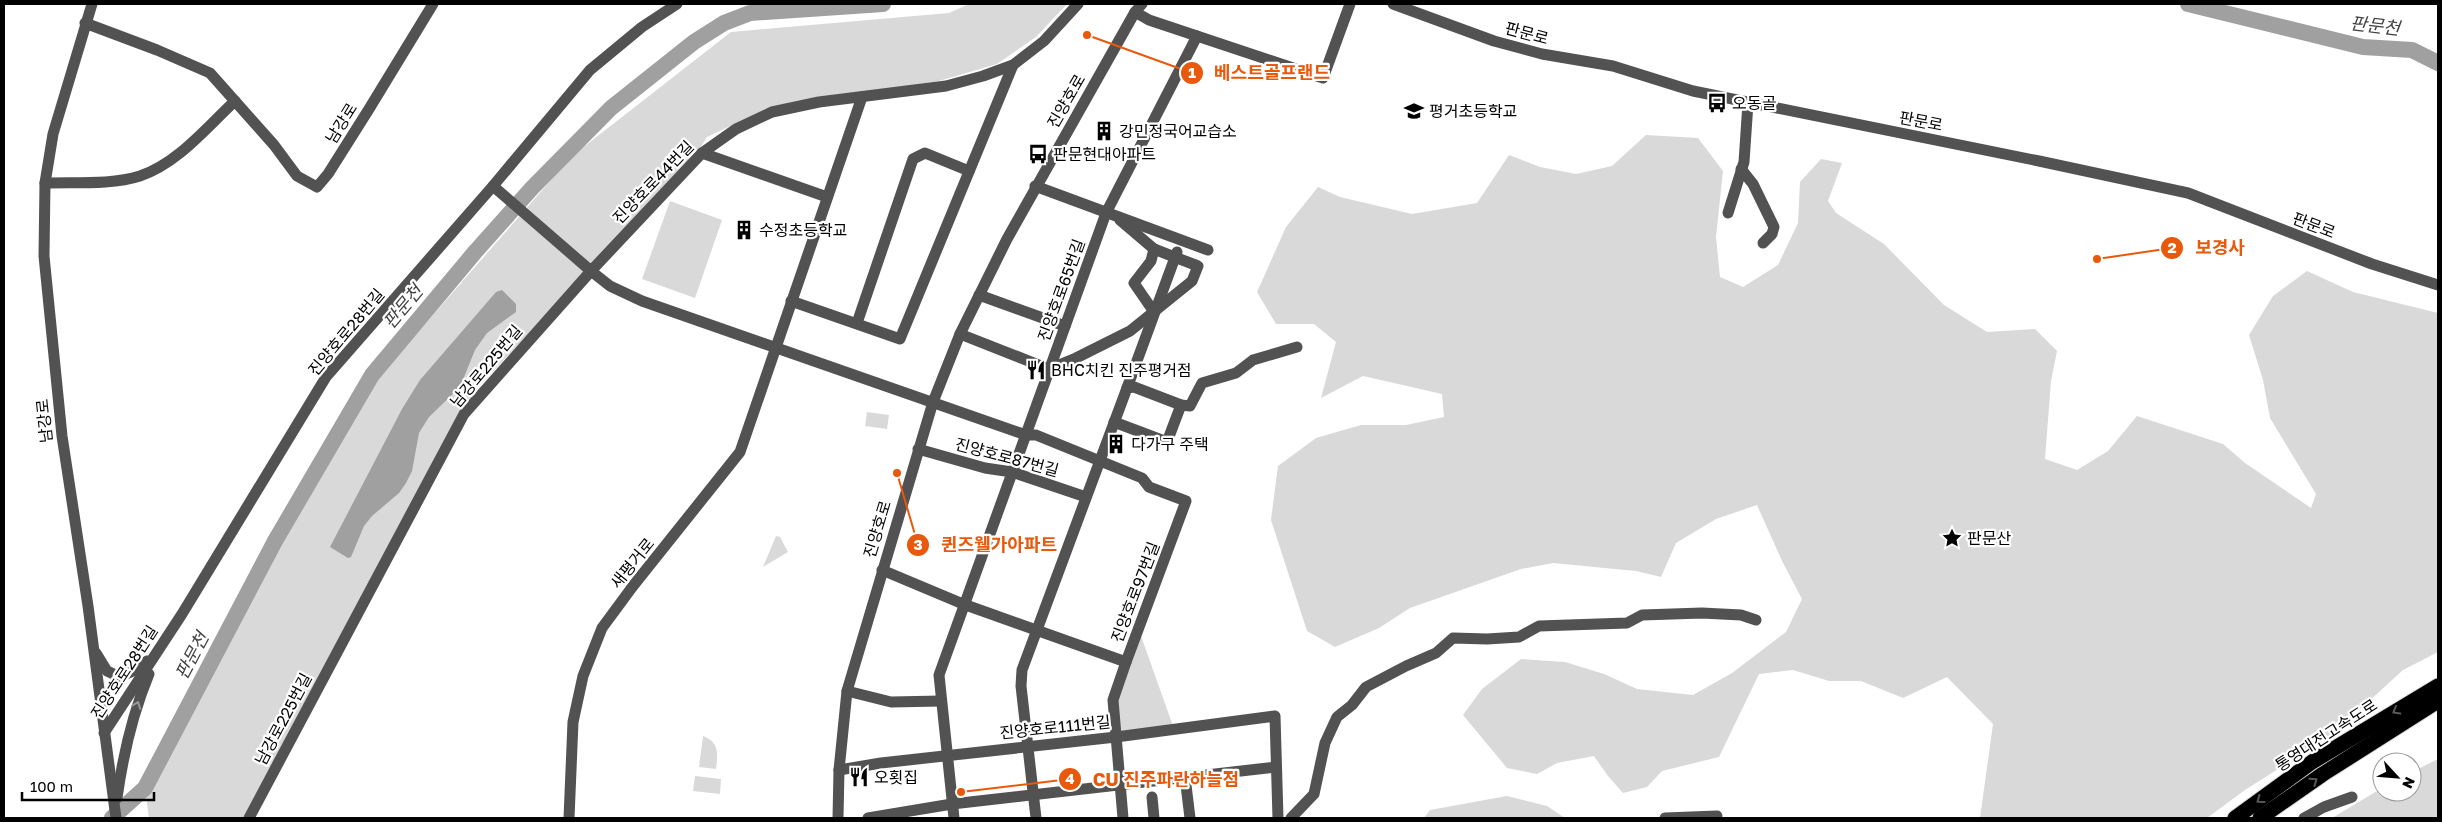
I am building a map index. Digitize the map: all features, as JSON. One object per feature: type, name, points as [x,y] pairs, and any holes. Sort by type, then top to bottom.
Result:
[{"type":"highway","name":"통영대전고속도로","points":[[2235,818],[2312,762],[2438,686]]},
{"type":"highway","name":"통영대전고속도로","points":[[2260,818],[2323,774],[2438,701]]},
{"type":"street","name":"남강로","points":[[92,4],[53,134],[44,183],[44,256],[62,436],[116,815]]},
{"type":"street","name":"남강로","points":[[85,23],[157,50],[210,73],[274,145],[297,176],[317,187],[328,174],[433,4]]},
{"type":"street","name":"진양호로28번길","points":[[104,733],[158,651],[326,377],[497,189],[590,70],[642,27],[677,4]]},
{"type":"street","name":"진양호로44번길","points":[[591,271],[702,153],[736,129],[772,112],[819,102],[946,86],[1013,65],[1044,41],[1078,4]]},
{"type":"street","points":[[1139,8],[1149,20],[1323,78],[1350,4]]},
{"type":"street","name":"판문로","points":[[1392,4],[1494,41],[1542,54],[1613,66],[1693,91],[2188,193],[2372,264],[2438,285]]},
{"type":"street","name":"진양호로","points":[[838,818],[839,770],[847,691],[918,449],[934,402],[960,334],[1035,186],[1139,8]]},
{"type":"street","name":"진양호로65번길","points":[[1012,472],[1065,326],[1112,215],[1198,36]]},
{"type":"street","points":[[791,301],[900,339],[1013,65]]},
{"type":"street","points":[[777,349],[791,301],[862,98]]},
{"type":"street","points":[[44,183],[94,182],[139,176],[163,165],[182,152],[235,101]]},
{"type":"street","points":[[1728,214],[1741,169],[1748,103]]},
{"type":"street","points":[[702,153],[827,197]]},
{"type":"street","points":[[857,323],[913,159],[925,153],[969,172]]},
{"type":"street","points":[[1741,169],[1753,184],[1774,226],[1772,234],[1763,243]]},
{"type":"street","points":[[1035,186],[1208,250]]},
{"type":"street","points":[[497,189],[610,286],[642,302],[1026,435],[1036,435],[1100,460]]},
{"type":"street","points":[[960,334],[1049,369],[1076,358],[1130,331],[1154,312],[1196,285],[1198,266],[1154,249],[1112,215]]},
{"type":"street","points":[[1036,818],[1021,686],[1022,670],[1182,241]]},
{"type":"street","points":[[1154,249],[1151,261],[1134,283],[1154,312]]},
{"type":"street","name":"남강로225번길","points":[[248,818],[464,414],[591,271]]},
{"type":"street","points":[[979,295],[1065,326]]},
{"type":"street","points":[[1127,388],[1134,387],[1181,405],[1190,406],[1202,383],[1236,373],[1253,360],[1297,347]]},
{"type":"street","name":"새평거로","points":[[568,818],[573,722],[583,676],[602,628],[633,586],[740,452],[777,349]]},
{"type":"street","points":[[1114,422],[1167,442],[1181,405]]},
{"type":"street","name":"진양호로87번길","points":[[918,449],[985,468],[1012,472],[1086,497]]},
{"type":"street","name":"진양호로97번길","points":[[882,570],[963,604],[1126,662],[1186,501],[1149,486],[1142,478],[1100,460]]},
{"type":"street","points":[[954,818],[939,675],[1012,472]]},
{"type":"street","points":[[1291,818],[1314,794],[1325,743],[1337,717],[1352,705],[1366,687],[1406,666],[1436,654],[1453,638],[1487,639],[1518,636],[1540,626],[1627,623],[1642,615],[1702,613],[1740,616],[1756,620]]},
{"type":"street","points":[[93,648],[107,671],[120,677],[137,669],[158,651]]},
{"type":"street","points":[[116,815],[124,752],[134,712],[158,651]]},
{"type":"street","points":[[1123,818],[1113,700],[1126,662]]},
{"type":"street","points":[[847,691],[891,702],[941,701]]},
{"type":"street","name":"진양호로111번길","points":[[839,770],[881,763],[1116,737],[1275,716],[1276,767]]},
{"type":"street","points":[[868,818],[952,804],[1276,767],[1278,818]]},
{"type":"street","points":[[1186,777],[1190,818]]},
{"type":"street","points":[[1152,797],[1154,818]]},
{"type":"street","points":[[2304,818],[2324,807],[2352,797]]},
{"type":"street","points":[[1665,818],[1717,816]]},
{"type":"shaded area","points":[[969,4],[1067,4],[1036,37],[997,64],[939,81],[771,107],[707,137],[698,151],[474,392],[445,441],[245,818],[149,818],[145,788],[356,403],[572,156],[731,32],[949,13]]},
{"type":"shaded area","points":[[1646,135],[1698,138],[1723,171],[1716,237],[1720,277],[1743,287],[1778,265],[1798,223],[1800,182],[1821,159],[1842,163],[1828,201],[1836,213],[1884,244],[1944,305],[1987,332],[2035,329],[2057,351],[2051,381],[2045,459],[2077,470],[2108,451],[2137,416],[2223,444],[2245,463],[2311,508],[2316,494],[2270,418],[2263,380],[2249,335],[2273,296],[2307,271],[2353,292],[2438,313],[2438,652],[2403,670],[2332,735],[2245,790],[2207,818],[1980,818],[1993,724],[1947,677],[1903,698],[1861,681],[1829,681],[1793,670],[1759,674],[1719,757],[1662,771],[1647,787],[1623,793],[1594,756],[1557,763],[1537,774],[1507,768],[1463,715],[1482,689],[1521,659],[1565,662],[1604,674],[1637,689],[1693,695],[1732,673],[1786,632],[1802,599],[1782,561],[1757,505],[1716,519],[1676,543],[1661,577],[1636,571],[1553,563],[1521,569],[1410,608],[1379,628],[1335,647],[1307,631],[1271,520],[1278,466],[1316,438],[1361,425],[1406,425],[1444,417],[1442,394],[1363,376],[1321,398],[1336,342],[1314,324],[1276,324],[1257,292],[1286,227],[1318,187],[1340,197],[1412,214],[1477,203],[1509,155],[1540,167],[1576,174],[1612,166]]},
{"type":"shaded area","points":[[670,201],[722,220],[695,298],[642,279]]},
{"type":"shaded area","points":[[502,290],[516,304],[516,312],[487,333],[475,350],[460,387],[429,417],[419,433],[412,471],[406,483],[399,493],[372,516],[364,526],[351,557],[348,558],[330,547],[402,409],[420,380],[496,292]]},
{"type":"shaded area","points":[[867,412],[889,415],[887,429],[865,426]]},
{"type":"shaded area","points":[[776,536],[780,537],[788,552],[763,567]]},
{"type":"shaded area","points":[[1141,636],[1173,726],[1120,732],[1116,700]]},
{"type":"shaded area","points":[[703,736],[715,745],[716,769],[699,767]]},
{"type":"shaded area","points":[[2438,759],[2438,818],[2332,818],[2372,794],[2372,802],[2422,802],[2422,767]]},
{"type":"shaded area","points":[[695,776],[721,779],[720,794],[693,791]]},
{"type":"shaded area","points":[[1507,796],[1547,806],[1565,818],[1424,818],[1430,810]]},
{"type":"waterway","name":"판문천","points":[[112,818],[145,788],[275,541],[372,375],[475,252],[532,188],[611,108],[694,42],[724,23],[750,13],[883,4]]},
{"type":"waterway","name":"판문천","points":[[2188,4],[2363,47],[2412,50],[2438,63]]},
{"type":"place","name":"베스트골프랜드","points":[[1087,35]]},
{"type":"place","name":"오동골","points":[[1717,103]]},
{"type":"place","name":"평거초등학교","points":[[1414,111]]},
{"type":"place","name":"강민정국어교습소","points":[[1104,131]]},
{"type":"place","name":"판문현대아파트","points":[[1038,154]]},
{"type":"place","name":"수정초등학교","points":[[744,230]]},
{"type":"place","name":"보경사","points":[[2097,259]]},
{"type":"place","name":"BHC치킨 진주평거점","points":[[1036,370]]},
{"type":"place","name":"다가구 주택","points":[[1116,444]]},
{"type":"place","name":"퀸즈웰가아파트","points":[[897,473]]},
{"type":"place","name":"판문산","points":[[1952,538]]},
{"type":"place","name":"오횟집","points":[[859,777]]},
{"type":"place","name":"CU 진주파란하늘점","points":[[961,792]]}]
